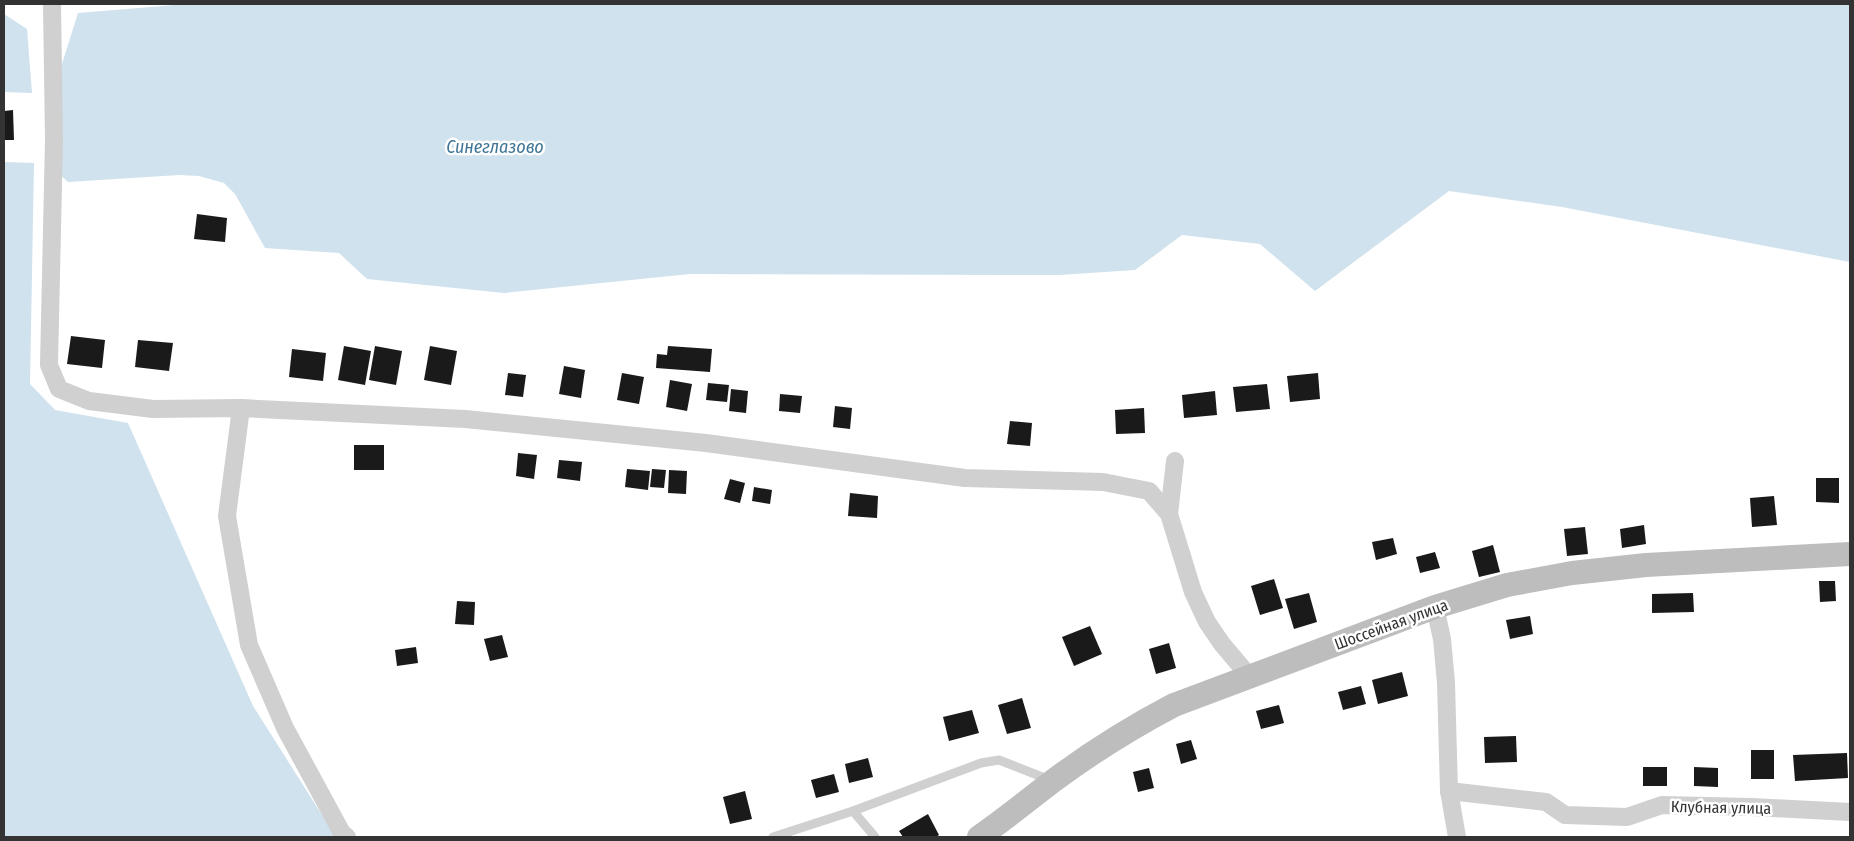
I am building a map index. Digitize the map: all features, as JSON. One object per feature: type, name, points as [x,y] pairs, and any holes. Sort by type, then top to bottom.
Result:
[{"type":"street","points":[[52,4],[54,140],[49,365],[59,389],[89,401],[153,409],[241,408],[474,420],[706,443],[965,478],[1103,482],[1149,491],[1169,514]]},
{"type":"street","points":[[241,408],[227,516],[249,645],[285,728],[342,833],[347,837]]},
{"type":"street","points":[[1175,461],[1169,514],[1193,592],[1207,622],[1222,644],[1250,677]]},
{"type":"street","name":"Шоссейная улица","points":[[989,834],[1054,781],[1106,744],[1174,705],[1435,607],[1508,585],[1572,573],[1646,564],[1850,554]]},
{"type":"street","points":[[1435,607],[1442,639],[1446,683],[1448,791],[1457,837]]},
{"type":"street","name":"Клубная улица","points":[[1448,791],[1546,802],[1565,815],[1627,817],[1662,805],[1850,812]]},
{"type":"lane","points":[[773,837],[853,811],[981,763],[999,760],[1054,781]]},
{"type":"lane","points":[[853,811],[875,837]]},
{"type":"water","name":"Синеглазово","points":[[187,4],[1850,4],[1850,262],[1562,207],[1449,191],[1315,291],[1260,244],[1182,235],[1135,270],[1059,275],[690,274],[504,293],[367,279],[339,253],[265,248],[235,194],[224,183],[199,176],[179,175],[68,182],[57,172],[62,64],[78,13]]},
{"type":"water","points":[[4,14],[27,29],[32,93],[4,92]]},
{"type":"water","points":[[4,162],[34,163],[30,384],[55,410],[128,423],[253,706],[336,837],[4,837]]},
{"type":"building","points":[[13,110],[14,140],[4,140],[4,111]]},
{"type":"building","points":[[197,214],[227,218],[225,242],[194,239]]},
{"type":"building","points":[[71,336],[105,340],[102,368],[67,364]]},
{"type":"building","points":[[138,340],[173,343],[169,371],[135,367]]},
{"type":"building","points":[[344,346],[371,351],[365,385],[338,380]]},
{"type":"building","points":[[375,346],[402,351],[396,385],[369,380]]},
{"type":"building","points":[[430,346],[457,351],[451,385],[424,380]]},
{"type":"building","points":[[668,346],[712,349],[710,372],[656,368],[657,354],[667,355]]},
{"type":"building","points":[[292,349],[326,353],[323,381],[289,377]]},
{"type":"building","points":[[564,366],[585,370],[581,398],[559,394]]},
{"type":"building","points":[[508,373],[526,375],[523,397],[505,395]]},
{"type":"building","points":[[622,373],[644,377],[639,404],[617,400]]},
{"type":"building","points":[[1318,373],[1320,399],[1290,402],[1287,376]]},
{"type":"building","points":[[670,380],[692,384],[687,411],[666,407]]},
{"type":"building","points":[[708,383],[729,385],[727,402],[706,400]]},
{"type":"building","points":[[1267,384],[1270,409],[1236,412],[1233,387]]},
{"type":"building","points":[[731,389],[748,391],[746,413],[729,411]]},
{"type":"building","points":[[1215,391],[1217,415],[1184,418],[1182,395]]},
{"type":"building","points":[[780,394],[802,396],[800,413],[779,411]]},
{"type":"building","points":[[835,406],[852,408],[850,429],[833,427]]},
{"type":"building","points":[[1144,408],[1145,433],[1116,434],[1115,410]]},
{"type":"building","points":[[1010,421],[1032,423],[1030,446],[1007,444]]},
{"type":"building","points":[[354,445],[384,445],[384,470],[354,470]]},
{"type":"building","points":[[518,453],[537,455],[534,479],[516,476]]},
{"type":"building","points":[[559,460],[582,462],[580,481],[557,478]]},
{"type":"building","points":[[627,469],[650,471],[648,490],[625,487]]},
{"type":"building","points":[[652,469],[666,470],[664,488],[650,487]]},
{"type":"building","points":[[669,470],[687,471],[686,494],[668,493]]},
{"type":"building","points":[[1816,478],[1839,478],[1839,503],[1816,502]]},
{"type":"building","points":[[730,479],[745,483],[740,503],[724,499]]},
{"type":"building","points":[[754,487],[772,490],[770,504],[752,501]]},
{"type":"building","points":[[850,493],[878,496],[877,518],[848,516]]},
{"type":"building","points":[[1774,496],[1777,525],[1752,527],[1750,498]]},
{"type":"building","points":[[1644,525],[1646,544],[1622,548],[1620,529]]},
{"type":"building","points":[[1585,527],[1588,554],[1567,556],[1564,529]]},
{"type":"building","points":[[1393,538],[1397,554],[1376,560],[1372,542]]},
{"type":"building","points":[[1493,545],[1500,572],[1479,577],[1472,551]]},
{"type":"building","points":[[1435,552],[1440,568],[1420,573],[1416,557]]},
{"type":"building","points":[[1274,579],[1283,608],[1260,615],[1251,586]]},
{"type":"building","points":[[1819,581],[1835,581],[1836,601],[1820,602]]},
{"type":"building","points":[[1309,593],[1317,622],[1294,629],[1285,599]]},
{"type":"building","points":[[1693,593],[1694,612],[1652,613],[1652,594]]},
{"type":"building","points":[[457,601],[475,602],[474,625],[455,624]]},
{"type":"building","points":[[1530,616],[1533,634],[1510,639],[1506,620]]},
{"type":"building","points":[[1090,626],[1102,654],[1074,666],[1062,637]]},
{"type":"building","points":[[502,635],[508,657],[490,661],[484,639]]},
{"type":"building","points":[[1169,643],[1176,668],[1156,674],[1149,649]]},
{"type":"building","points":[[416,647],[418,663],[397,666],[395,650]]},
{"type":"building","points":[[1402,672],[1408,696],[1378,704],[1372,680]]},
{"type":"building","points":[[1361,686],[1366,704],[1343,710],[1338,692]]},
{"type":"building","points":[[1022,698],[1031,728],[1007,734],[998,705]]},
{"type":"building","points":[[1279,705],[1284,723],[1261,729],[1256,711]]},
{"type":"building","points":[[972,710],[979,733],[949,741],[943,717]]},
{"type":"building","points":[[1516,736],[1517,762],[1485,763],[1484,737]]},
{"type":"building","points":[[1191,740],[1197,759],[1181,764],[1176,744]]},
{"type":"building","points":[[1751,750],[1774,750],[1774,779],[1751,779]]},
{"type":"building","points":[[1847,753],[1848,778],[1795,781],[1793,755]]},
{"type":"building","points":[[868,758],[873,777],[849,783],[845,764]]},
{"type":"building","points":[[1643,767],[1667,767],[1667,786],[1643,786]]},
{"type":"building","points":[[1694,767],[1718,768],[1718,787],[1694,786]]},
{"type":"building","points":[[1149,768],[1154,788],[1138,792],[1133,772]]},
{"type":"building","points":[[834,774],[839,792],[816,798],[811,780]]},
{"type":"building","points":[[745,791],[752,819],[730,824],[723,797]]},
{"type":"building","points":[[928,814],[939,835],[936,837],[903,837],[899,831]]}]
